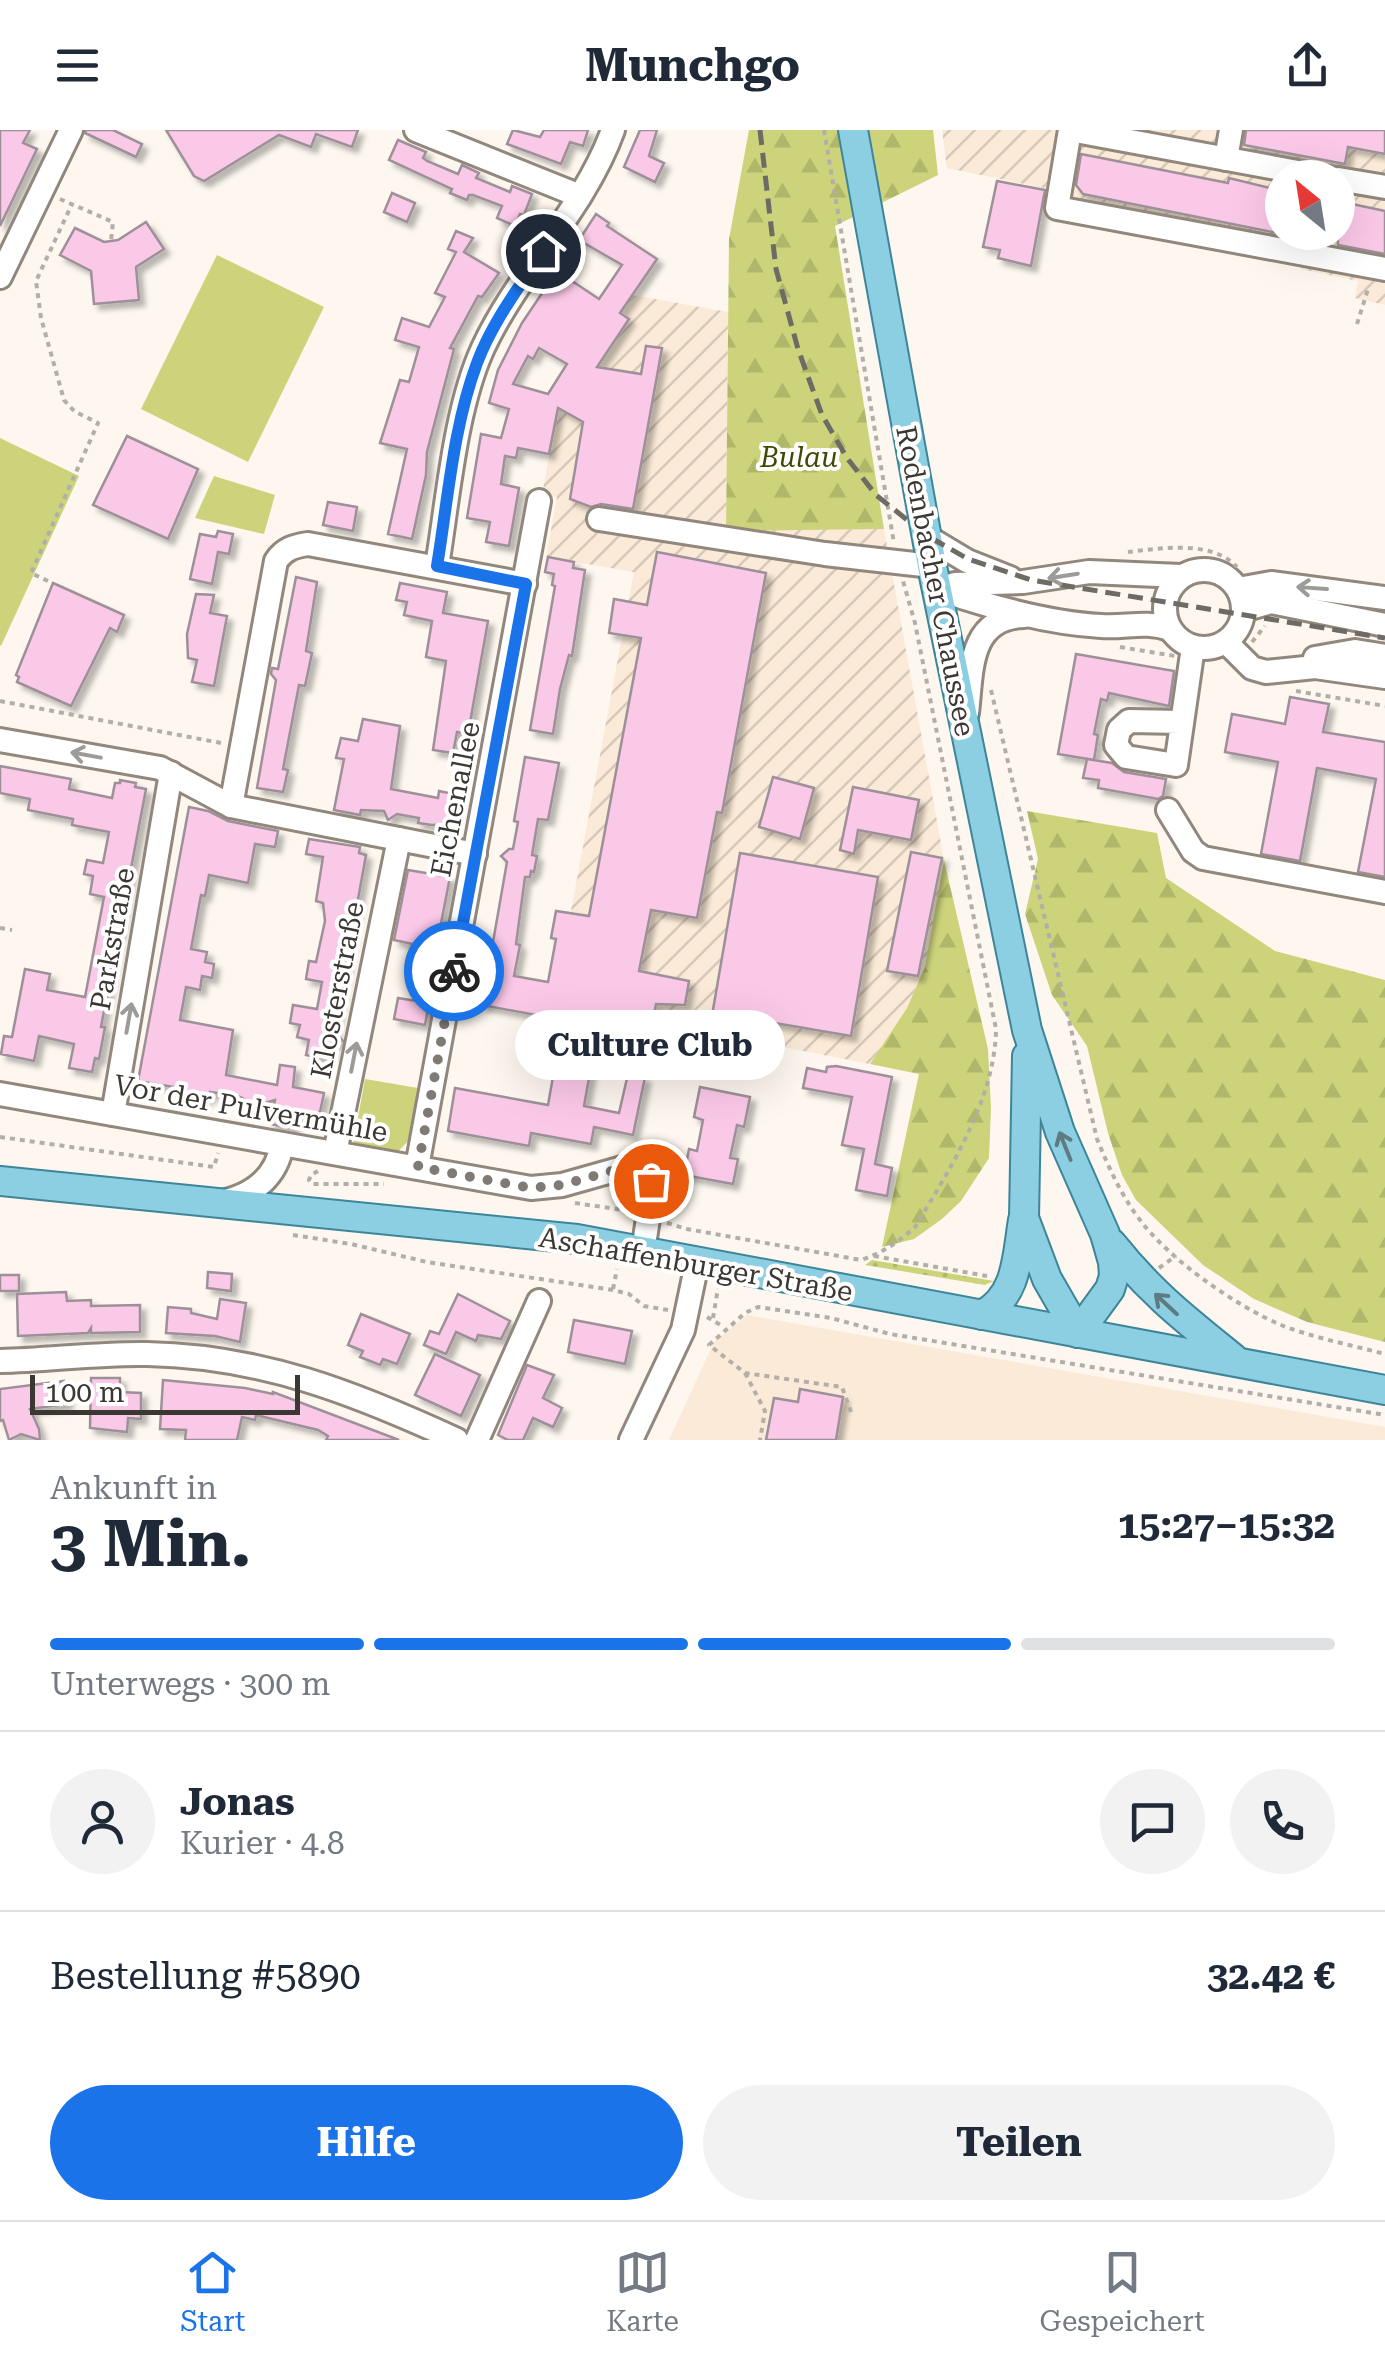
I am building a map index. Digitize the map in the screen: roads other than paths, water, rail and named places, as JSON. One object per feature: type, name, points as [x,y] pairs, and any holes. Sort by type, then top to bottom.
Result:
[{"type":"main road","name":"Rodenbacher Chaussee","points":[[853,130],[934,578],[1028,1030]]},
{"type":"main road","points":[[982,1315],[1002,1300],[1013,1280],[1024,1218],[1028,1030]]},
{"type":"main road","points":[[1024,1218],[1047,1279],[1078,1332],[1110,1289],[1114,1276],[1105,1234],[1060,1132],[1028,1030]]},
{"type":"main road","name":"Aschaffenburger Straße","points":[[0,1181],[540,1235],[1385,1390]]},
{"type":"main road","points":[[1105,1234],[1142,1282],[1238,1362]]},
{"type":"street","points":[[0,277],[71,130]]},
{"type":"street","points":[[416,130],[580,196]]},
{"type":"street","points":[[437,566],[465,404],[476,365],[506,306],[580,196],[613,130]]},
{"type":"street","points":[[1265,166],[1070,130],[1057,208],[1385,269]]},
{"type":"street","points":[[1226,158],[1231,130]]},
{"type":"street","points":[[1355,182],[1385,188]]},
{"type":"street","name":"Eichenallee","points":[[418,1167],[539,500]]},
{"type":"street","points":[[599,519],[898,564],[1038,616],[1099,626],[1152,623],[1204,648],[1271,583],[1385,598]]},
{"type":"street","points":[[927,538],[978,566],[1023,582]]},
{"type":"street","points":[[230,806],[276,561],[287,550],[308,544],[526,584]]},
{"type":"street","points":[[1170,629],[1166,602],[1172,586],[1191,571],[1210,570],[1224,574],[1252,668],[1266,672],[1314,667],[1385,677]]},
{"type":"street","points":[[934,578],[955,584],[1023,582],[1089,572],[1181,576]]},
{"type":"street","points":[[1237,617],[1271,602],[1385,625]]},
{"type":"street","points":[[965,732],[973,658],[982,636],[1005,618],[1038,616]]},
{"type":"street","points":[[1237,617],[1249,646],[1266,661],[1321,658],[1355,651],[1385,656]]},
{"type":"street","points":[[1181,722],[1193,646]]},
{"type":"street","points":[[0,740],[160,768],[230,806],[475,854]]},
{"type":"street","name":"Parkstraße","points":[[112,1114],[171,773]]},
{"type":"street","points":[[1168,810],[1193,851],[1210,860],[1385,892]]},
{"type":"street","name":"Klosterstraße","points":[[331,1160],[398,839]]},
{"type":"street","name":"Vor der Pulvermühle","points":[[0,1094],[282,1144],[331,1160],[418,1167],[531,1188],[562,1185],[633,1165],[645,1171],[651,1181],[643,1251]]},
{"type":"street","points":[[222,1202],[238,1198],[268,1178],[276,1169],[282,1144]]},
{"type":"street","points":[[631,1440],[688,1314],[697,1263]]},
{"type":"street","points":[[476,1440],[538,1301]]},
{"type":"street","points":[[0,1361],[151,1354],[235,1362],[353,1393],[457,1440]]},
{"type":"railway","points":[[760,130],[776,269],[798,349],[822,415],[847,458],[876,495],[926,535],[968,559],[1031,580],[1385,638]]},
{"type":"place","name":"Culture Club","points":[[651,1181]]},
{"type":"park label","name":"Bulau","points":[[799,457]]}]
